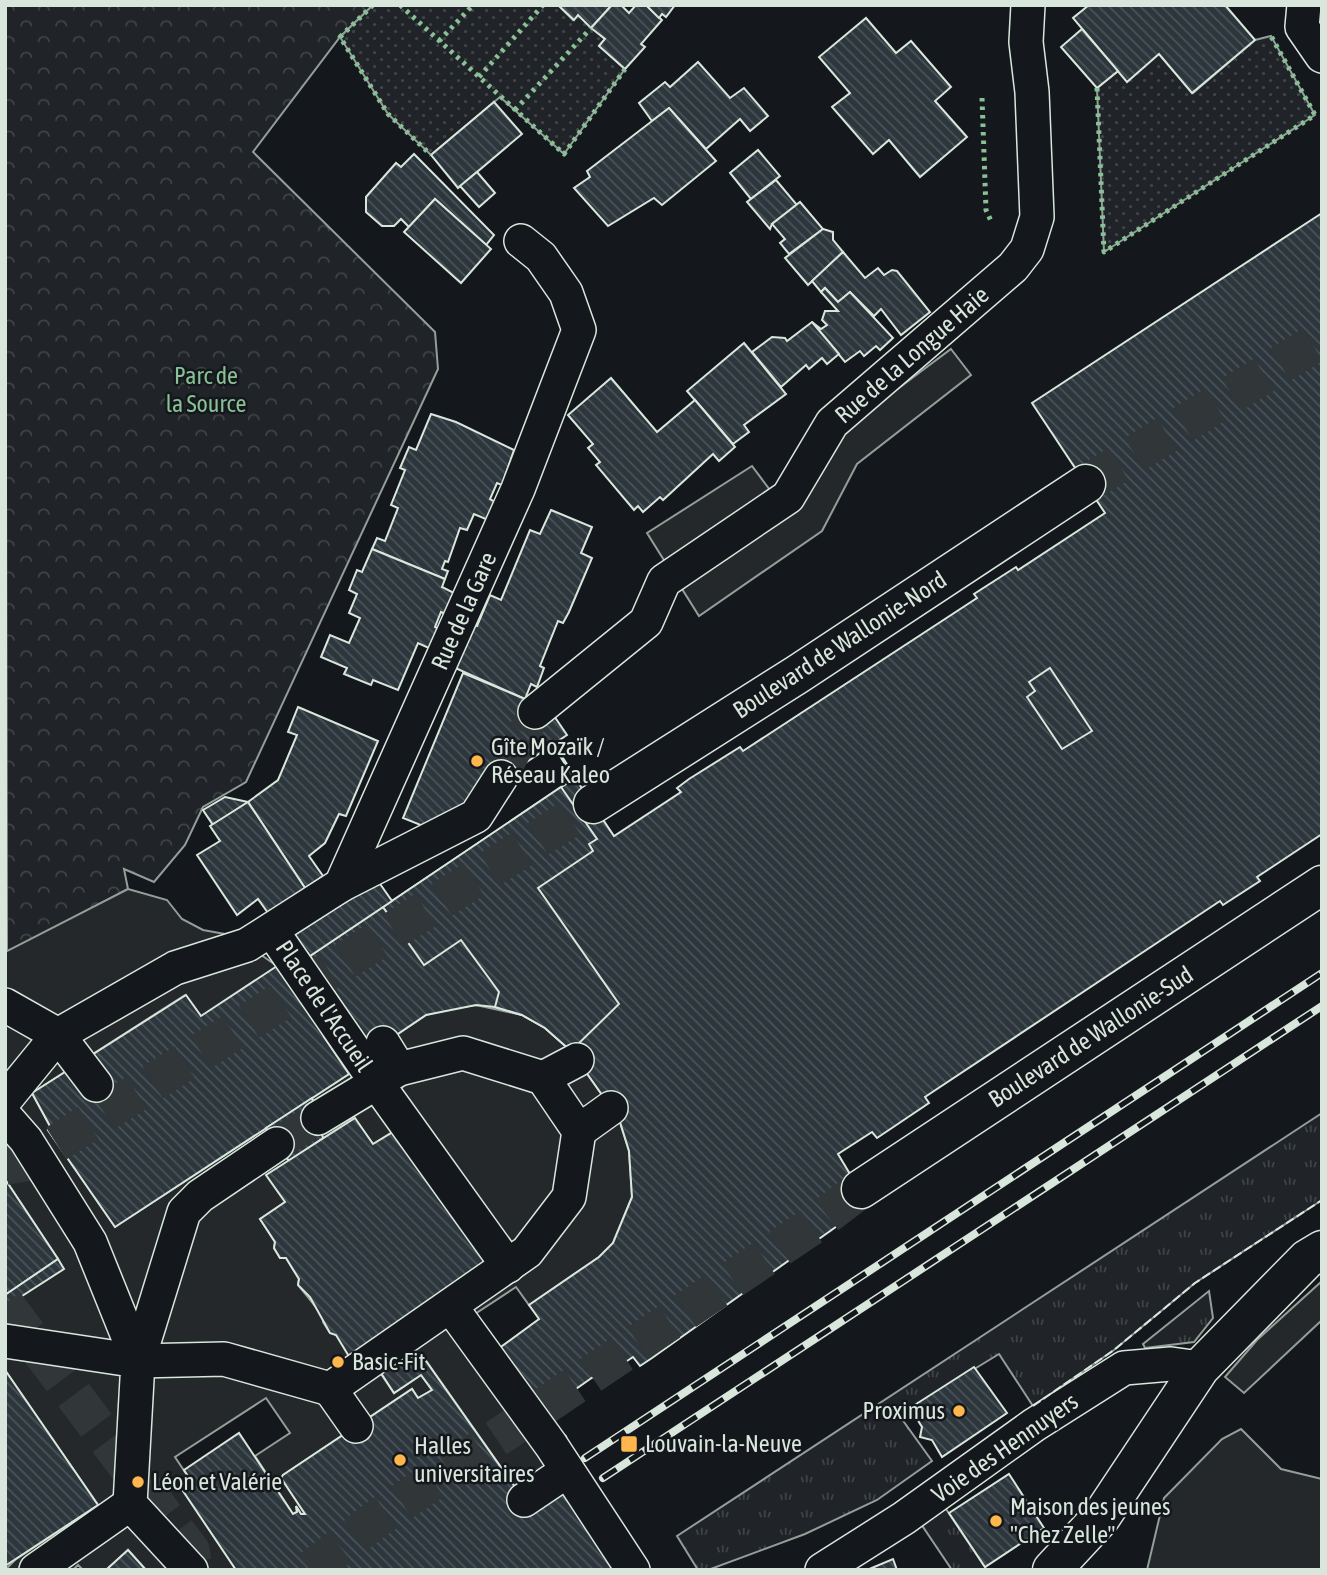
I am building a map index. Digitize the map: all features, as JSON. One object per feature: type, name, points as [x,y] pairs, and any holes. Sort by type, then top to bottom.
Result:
[{"type":"main road","name":"Boulevard de Wallonie-Nord","points":[[593,804],[798,674],[1086,484]]},
{"type":"main road","name":"Boulevard de Wallonie-Sud","points":[[861,1189],[1322,885]]},
{"type":"main road","points":[[1052,1570],[1106,1510],[1200,1368],[1307,1259],[1322,1250]]},
{"type":"street","name":"Rue de la Longue Haie","points":[[535,712],[646,622],[664,582],[788,497],[832,423],[1013,267],[1027,249],[1037,217],[1032,92],[1026,42],[1028,5]]},
{"type":"street","points":[[1304,5],[1302,27],[1322,55]]},
{"type":"street","name":"Rue de la Gare","points":[[341,885],[518,489],[579,330],[566,293],[541,257],[521,241]]},
{"type":"street","points":[[5,1100],[58,1035],[176,968],[260,938],[341,885],[475,816],[501,777]]},
{"type":"street","name":"Place de l'Accueil","points":[[260,938],[386,1065],[508,1266]]},
{"type":"street","points":[[5,1005],[58,1035],[96,1085]]},
{"type":"street","points":[[5,1027],[58,1035]]},
{"type":"street","points":[[318,1118],[386,1065],[463,1053],[543,1078],[579,1130],[569,1196],[527,1252],[471,1301],[330,1389]]},
{"type":"street","points":[[543,1078],[577,1060]]},
{"type":"street","points":[[579,1130],[611,1108]]},
{"type":"street","points":[[5,1116],[26,1140],[90,1242],[138,1360]]},
{"type":"street","points":[[191,1570],[130,1504],[138,1360],[177,1201],[200,1196],[277,1144]]},
{"type":"street","points":[[471,1301],[567,1471],[633,1570]]},
{"type":"street","points":[[5,1341],[138,1360],[224,1359],[330,1389],[356,1426]]},
{"type":"street","name":"Voie des Hennuyers","points":[[822,1570],[904,1518],[1034,1425],[1124,1368],[1171,1364],[1200,1368]]},
{"type":"street","points":[[524,1500],[567,1471]]},
{"type":"street","points":[[36,1570],[130,1504]]},
{"type":"green space","name":"Parc de la Source","points":[[5,5],[373,5],[340,37],[253,152],[435,332],[438,369],[246,782],[203,807],[185,845],[154,882],[124,869],[128,889],[7,953]]},
{"type":"green space","points":[[373,5],[558,5],[573,20],[578,15],[605,39],[599,46],[625,69],[564,154],[500,97],[431,155],[388,114],[340,37]]},
{"type":"green space","points":[[1271,36],[1315,115],[1104,252],[1097,88],[1118,71],[1159,54],[1193,93],[1255,40]]},
{"type":"green space","points":[[1322,1113],[1322,1200],[1195,1283],[1114,1350],[1033,1406],[999,1354],[899,1415],[932,1461],[877,1500],[805,1534],[708,1570],[698,1570],[677,1536]]},
{"type":"green space","points":[[1209,1291],[1213,1318],[1194,1342],[1145,1348],[1143,1344]]},
{"type":"green space","points":[[944,1506],[986,1570],[952,1570],[919,1521]]},
{"type":"shaded area","points":[[951,349],[971,375],[857,464],[822,531],[699,616],[647,533],[752,466],[770,490],[852,423]]},
{"type":"shaded area","points":[[128,889],[167,900],[182,919],[203,930],[225,934],[238,932],[247,945],[277,966],[293,936],[374,1050],[426,1015],[476,1005],[522,1015],[545,1028],[571,1051],[619,1119],[629,1151],[632,1197],[613,1243],[599,1257],[529,1305],[516,1287],[475,1314],[558,1431],[566,1436],[569,1446],[524,1500],[422,1355],[413,1358],[408,1352],[379,1371],[394,1393],[421,1375],[432,1390],[418,1398],[412,1389],[283,1475],[282,1479],[305,1514],[301,1514],[296,1506],[297,1512],[293,1514],[255,1456],[290,1433],[266,1398],[175,1457],[193,1484],[184,1491],[236,1570],[146,1570],[128,1550],[106,1570],[83,1570],[78,1565],[73,1570],[5,1570],[15,1560],[98,1505],[5,1370],[5,1295],[58,1259],[5,1179],[5,952]],"holes":[[[185,995],[201,1016],[349,1074],[312,1098],[323,1138],[354,1118],[373,1144],[397,1129],[336,1335],[330,1333],[323,1322],[324,1317],[298,1285],[299,1279],[286,1258],[280,1258],[274,1248],[275,1242],[260,1219],[285,1202],[289,1161],[266,1128],[115,1227],[48,1130],[51,1128],[32,1093]]]},
{"type":"shaded area","points":[[1322,1281],[1322,1320],[1244,1393],[1225,1377],[1257,1340]]},
{"type":"shaded area","points":[[1241,1429],[1281,1469],[1322,1479],[1322,1570],[1147,1570],[1164,1498],[1222,1439]]},
{"type":"building","points":[[558,5],[612,5],[591,28],[578,15],[574,20]]},
{"type":"building","points":[[612,5],[621,5],[629,13],[636,5],[646,5],[662,20],[641,44],[645,47],[625,69],[599,46],[605,39],[591,28]]},
{"type":"building","points":[[646,5],[675,5],[666,17],[662,14],[659,18]]},
{"type":"building","points":[[1089,5],[1225,5],[1255,40],[1192,93],[1159,54],[1127,82],[1073,18]]},
{"type":"building","points":[[866,18],[896,53],[911,41],[951,87],[935,101],[967,137],[920,177],[889,140],[873,154],[832,107],[850,93],[819,57]]},
{"type":"building","points":[[1082,29],[1118,71],[1097,88],[1061,47]]},
{"type":"building","points":[[698,62],[730,98],[744,88],[768,116],[750,131],[740,119],[706,149],[669,108],[652,121],[639,103],[665,82],[670,87]]},
{"type":"building","points":[[494,102],[522,134],[458,188],[431,155]]},
{"type":"building","points":[[669,108],[716,161],[662,205],[654,198],[608,226],[574,188],[590,177],[587,171]]},
{"type":"building","points":[[758,150],[780,176],[751,199],[730,173]]},
{"type":"building","points":[[414,154],[494,235],[486,245],[435,199],[409,227],[401,219],[394,226],[382,226],[366,212],[366,197],[396,163],[401,167]]},
{"type":"building","points":[[477,172],[495,193],[479,207],[460,186]]},
{"type":"building","points":[[776,180],[797,205],[772,224],[770,229],[747,202]]},
{"type":"building","points":[[435,199],[491,249],[461,283],[404,232]]},
{"type":"building","points":[[800,202],[823,229],[789,254],[780,243],[785,239],[772,224]]},
{"type":"building","points":[[1322,213],[1322,834],[1257,877],[1260,881],[1223,905],[1220,901],[925,1097],[929,1103],[877,1138],[872,1132],[838,1154],[868,1204],[640,1366],[633,1357],[597,1381],[593,1377],[543,1412],[498,1349],[539,1319],[529,1305],[599,1257],[613,1243],[632,1197],[629,1151],[619,1119],[571,1051],[545,1028],[522,1015],[495,1007],[476,1005],[426,1015],[374,1050],[310,956],[575,778],[614,836],[681,792],[677,788],[689,779],[740,747],[743,751],[977,598],[974,594],[1016,567],[1018,570],[1105,513],[1032,403]]},
{"type":"building","points":[[823,229],[833,232],[833,240],[843,252],[808,285],[785,258]]},
{"type":"building","points":[[843,252],[865,278],[878,268],[884,275],[892,270],[897,271],[930,312],[901,335],[881,309],[874,316],[850,292],[838,302],[825,288],[821,292],[812,281]]},
{"type":"building","points":[[825,288],[838,302],[850,292],[893,338],[880,350],[876,346],[864,356],[860,351],[845,362],[812,322],[821,329],[827,325],[822,320],[825,311],[838,311],[821,292]]},
{"type":"building","points":[[812,322],[839,354],[827,364],[822,358],[809,369],[806,365],[781,387],[752,352],[772,337],[785,338],[787,341]]},
{"type":"building","points":[[744,343],[786,394],[744,425],[749,432],[733,444],[687,391]]},
{"type":"building","points":[[611,378],[657,432],[695,400],[735,447],[719,461],[713,454],[663,500],[660,497],[643,512],[638,506],[634,510],[596,465],[600,462],[588,448],[593,444],[568,415]]},
{"type":"building","points":[[431,414],[456,422],[514,450],[502,485],[497,483],[490,499],[495,502],[488,520],[474,514],[467,530],[460,528],[448,562],[445,561],[442,569],[448,571],[445,579],[372,549],[377,538],[385,541],[398,508],[391,505],[405,470],[400,468],[409,447],[416,450]]},
{"type":"building","points":[[551,510],[592,527],[581,553],[592,558],[569,612],[563,623],[558,621],[540,666],[544,668],[537,687],[531,684],[525,699],[453,667],[471,624],[477,626],[490,595],[501,600],[530,530],[540,534]]},
{"type":"building","points":[[372,549],[445,579],[442,587],[456,594],[447,615],[441,612],[435,627],[441,630],[433,650],[418,643],[398,690],[373,680],[371,685],[344,674],[347,668],[321,657],[330,635],[349,643],[360,618],[349,613],[357,594],[349,590],[357,570],[362,572]]},
{"type":"building","points":[[1050,668],[1092,731],[1062,749],[1027,697],[1035,691],[1029,682]]},
{"type":"building","name":"Gîte Mozaïk / Réseau Kaleo","points":[[463,673],[525,699],[538,717],[550,710],[567,735],[428,828],[403,818]]},
{"type":"building","points":[[298,707],[378,741],[346,816],[339,814],[325,843],[309,856],[323,876],[305,888],[248,802],[278,780],[297,735],[288,732]]},
{"type":"building","points":[[561,787],[597,839],[589,844],[593,851],[538,888],[619,1004],[571,1051],[545,1028],[522,1015],[495,1007],[499,992],[461,940],[424,965],[383,907]]},
{"type":"building","points":[[225,797],[248,802],[213,825],[203,810]]},
{"type":"building","points":[[248,802],[305,888],[268,913],[258,899],[237,915],[197,855],[220,841],[210,826]]},
{"type":"building","points":[[378,881],[392,901],[310,956],[293,936]]},
{"type":"building","points":[[277,966],[328,1035],[324,1037],[349,1074],[115,1227],[48,1130],[51,1128],[32,1093],[186,995],[201,1016]]},
{"type":"building","points":[[312,1098],[323,1138],[289,1161],[266,1128]]},
{"type":"building","points":[[355,1118],[373,1144],[398,1129],[488,1266],[350,1358],[336,1335],[330,1333],[310,1297],[298,1285],[299,1279],[286,1258],[280,1258],[274,1248],[275,1242],[260,1219],[285,1202],[266,1175]]},
{"type":"building","points":[[5,1179],[58,1259],[5,1295]]},
{"type":"building","points":[[58,1259],[64,1269],[5,1307],[5,1295]]},
{"type":"building","name":"Halles universitaires","points":[[408,1352],[413,1358],[421,1354],[524,1500],[568,1483],[626,1570],[236,1570],[183,1491],[193,1484],[184,1470],[239,1433],[293,1514],[297,1512],[296,1506],[301,1514],[305,1514],[281,1478],[283,1475],[412,1389],[418,1398],[432,1390],[421,1375],[394,1393],[379,1370]]},
{"type":"building","name":"Proximus","points":[[974,1367],[1007,1413],[942,1457],[932,1440],[920,1437],[922,1427],[910,1408]]},
{"type":"building","points":[[5,1370],[98,1505],[5,1566]]},
{"type":"building","name":"Maison des jeunes \"Chez Zelle\"","points":[[1009,1474],[1044,1528],[985,1567],[949,1513]]},
{"type":"building","points":[[128,1550],[146,1570],[106,1570]]},
{"type":"building","points":[[893,1559],[897,1570],[867,1570]]},
{"type":"tunnel","points":[[1086,484],[1322,339]]},
{"type":"tunnel","points":[[501,777],[535,712]]},
{"type":"tunnel","points":[[5,1166],[27,1162],[593,804]]},
{"type":"tunnel","points":[[277,1144],[318,1118]]},
{"type":"tunnel","points":[[310,1570],[378,1518],[818,1222],[861,1189]]},
{"type":"tunnel","points":[[5,1304],[191,1551],[192,1561]]},
{"type":"railway","points":[[585,1458],[1322,973]]},
{"type":"railway","points":[[603,1478],[1322,1006]]},
{"type":"hedge","points":[[373,5],[340,37],[388,114],[431,155]]},
{"type":"hedge","points":[[400,5],[564,154],[625,69]]},
{"type":"hedge","points":[[439,41],[473,5]]},
{"type":"hedge","points":[[479,77],[543,5]]},
{"type":"hedge","points":[[515,110],[591,28]]},
{"type":"hedge","points":[[1097,88],[1104,252],[1315,115],[1271,36]]},
{"type":"hedge","points":[[982,98],[986,210],[991,221]]},
{"type":"fence","points":[[1033,1406],[1114,1350],[1195,1283],[1322,1200]]},
{"type":"wall","points":[[553,744],[575,778]]},
{"type":"place","name":"Gîte Mozaïk / Réseau Kaleo","points":[[477,761]]},
{"type":"place","name":"Basic-Fit","points":[[338,1362]]},
{"type":"place","name":"Proximus","points":[[959,1411]]},
{"type":"place","name":"Louvain-la-Neuve","points":[[629,1444]]},
{"type":"place","name":"Halles universitaires","points":[[400,1460]]},
{"type":"place","name":"Léon et Valérie","points":[[138,1482]]},
{"type":"place","name":"Maison des jeunes \"Chez Zelle\"","points":[[996,1521]]}]
